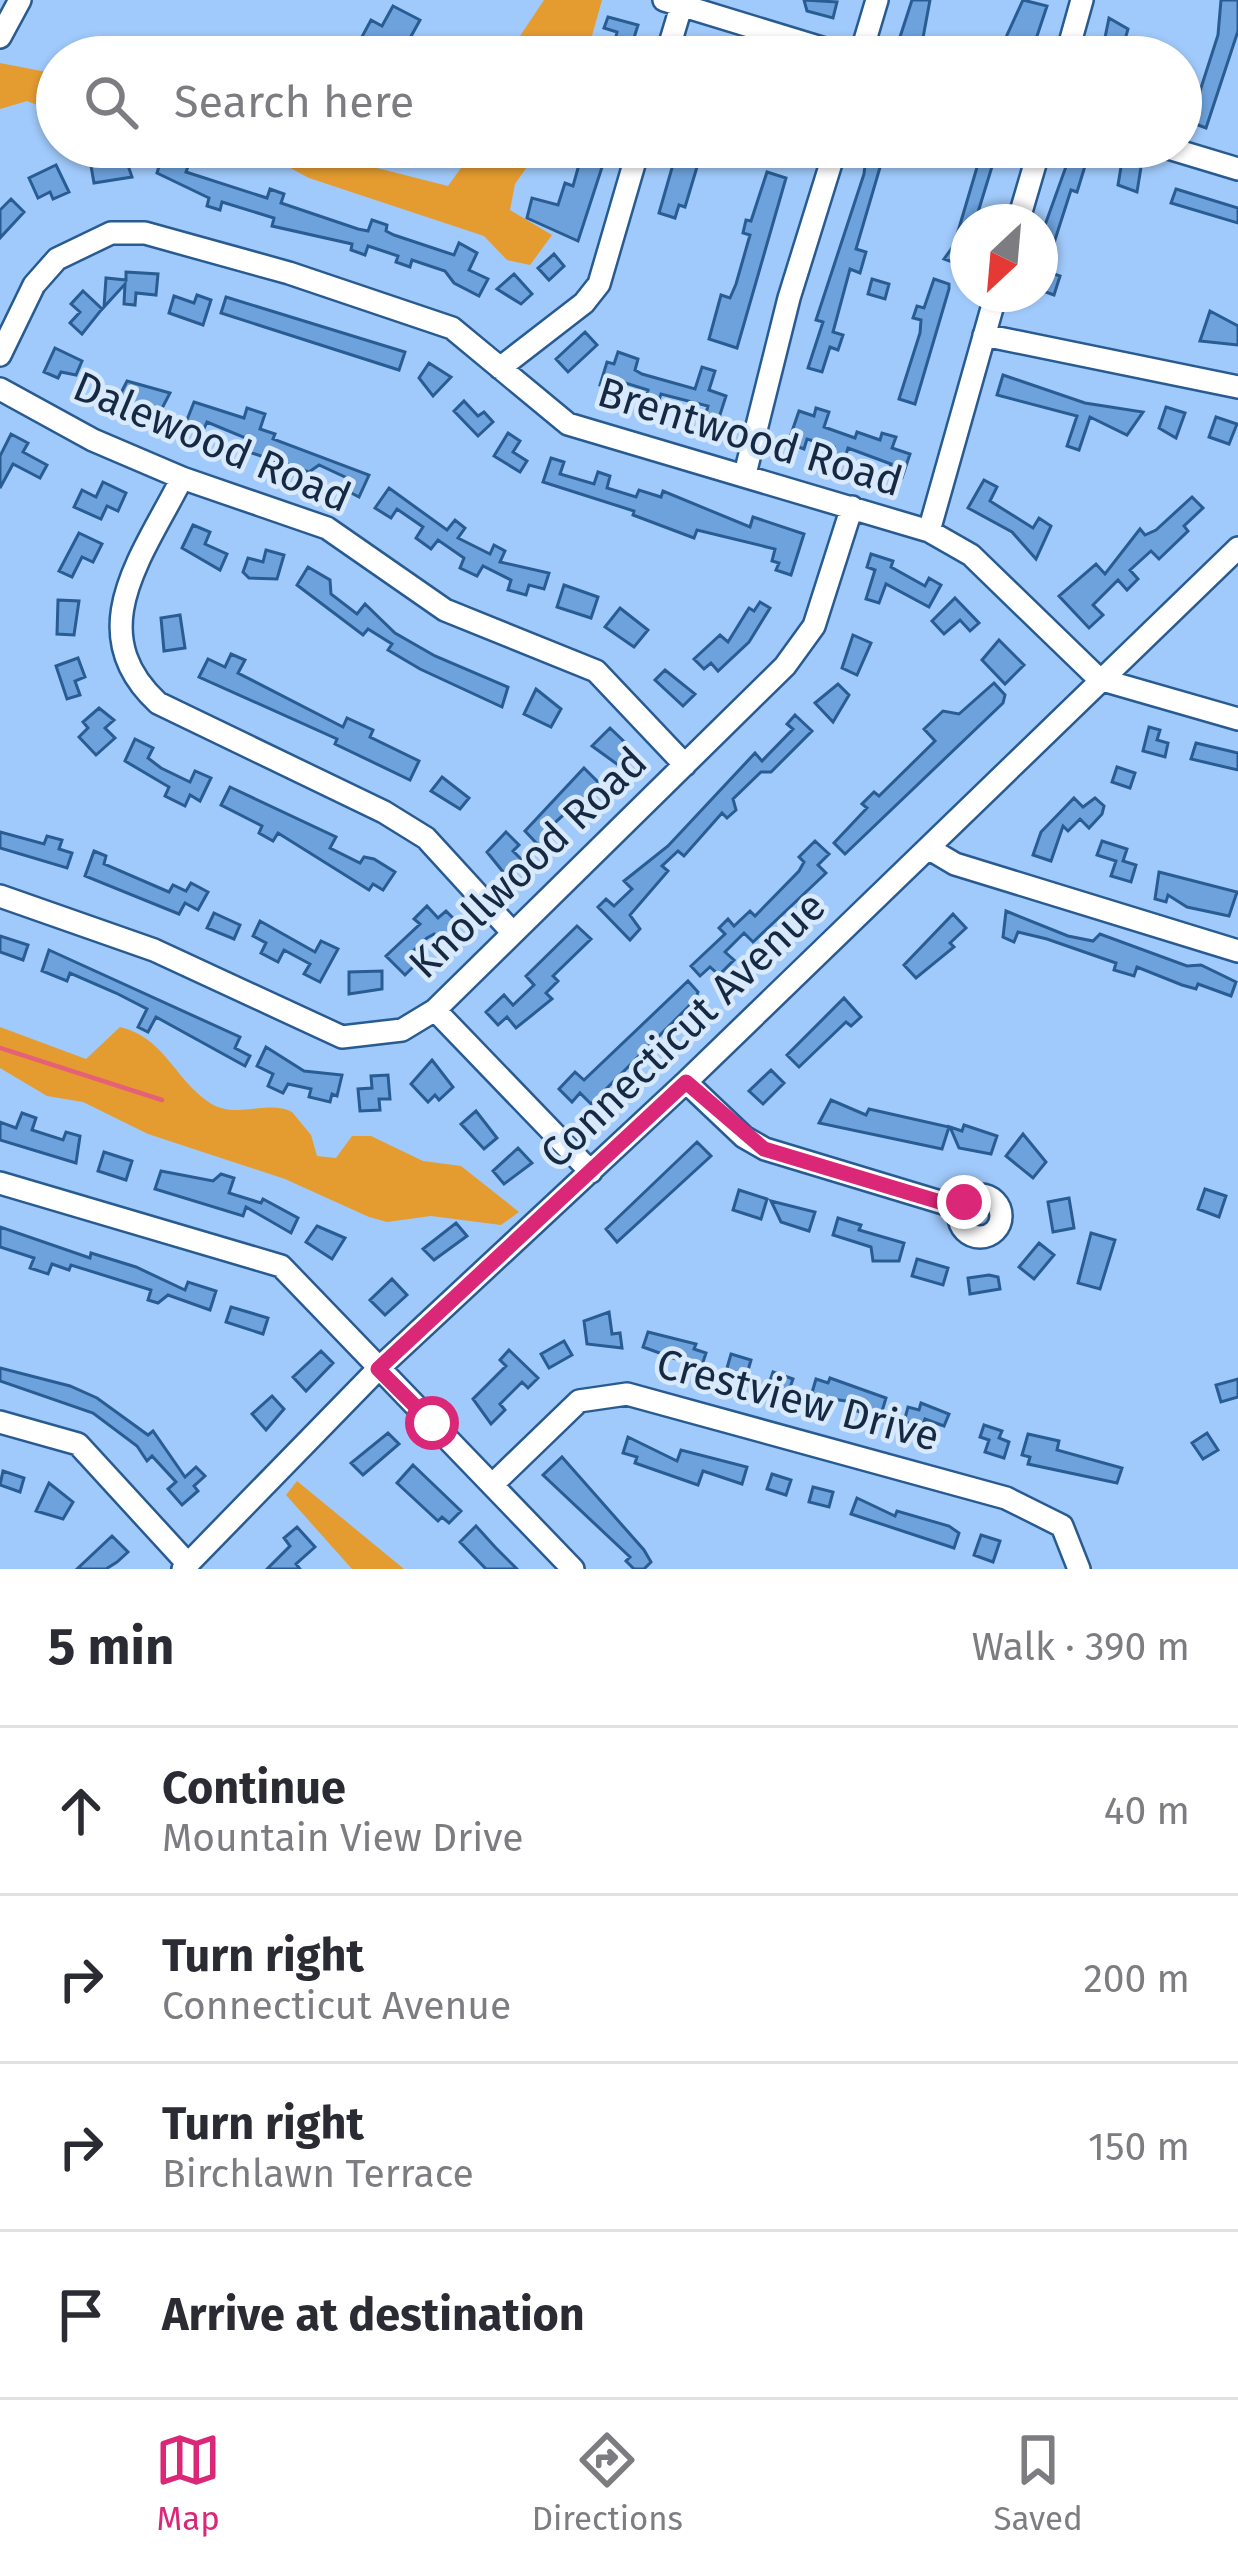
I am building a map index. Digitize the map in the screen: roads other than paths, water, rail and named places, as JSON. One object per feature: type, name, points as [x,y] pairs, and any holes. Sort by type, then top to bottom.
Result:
[{"type":"street","points":[[0,37],[20,0]]},
{"type":"street","points":[[866,36],[877,0]]},
{"type":"street","points":[[1072,36],[1082,0]]},
{"type":"street","points":[[668,36],[672,3],[781,36]]},
{"type":"street","points":[[1202,155],[1236,163]]},
{"type":"street","points":[[500,368],[584,303],[599,284],[633,168]]},
{"type":"street","points":[[746,475],[789,298],[829,168]]},
{"type":"street","points":[[1023,204],[1034,168]]},
{"type":"street","name":"Brentwood Road","points":[[0,355],[34,285],[58,259],[111,233],[145,232],[452,328],[568,424],[929,531],[971,555],[1099,680]]},
{"type":"street","points":[[929,531],[991,312]]},
{"type":"street","points":[[984,335],[1214,377],[1238,387]]},
{"type":"street","name":"Dalewood Road","points":[[0,389],[93,440],[182,478],[327,528],[445,610],[596,671],[685,765]]},
{"type":"street","points":[[182,478],[122,599],[123,660],[137,684],[158,703],[384,812],[426,838],[512,932]]},
{"type":"street","name":"Knollwood Road","points":[[0,896],[154,950],[342,1037],[402,1030],[435,1010],[785,666],[814,626],[852,507]]},
{"type":"street","name":"Connecticut Avenue","points":[[185,1566],[378,1369],[686,1082],[1238,548]]},
{"type":"street","points":[[1099,680],[1238,719]]},
{"type":"street","points":[[928,848],[955,864],[1238,951]]},
{"type":"street","points":[[435,1010],[591,1172]]},
{"type":"street","points":[[686,1082],[764,1149],[960,1208]]},
{"type":"street","points":[[0,1183],[281,1266],[573,1569]]},
{"type":"street","name":"Crestview Drive","points":[[492,1484],[579,1401],[627,1394],[1006,1498],[1062,1526],[1079,1569]]},
{"type":"street","points":[[0,1422],[78,1444],[185,1566]]},
{"type":"waterway","points":[[0,1048],[162,1100]]}]
